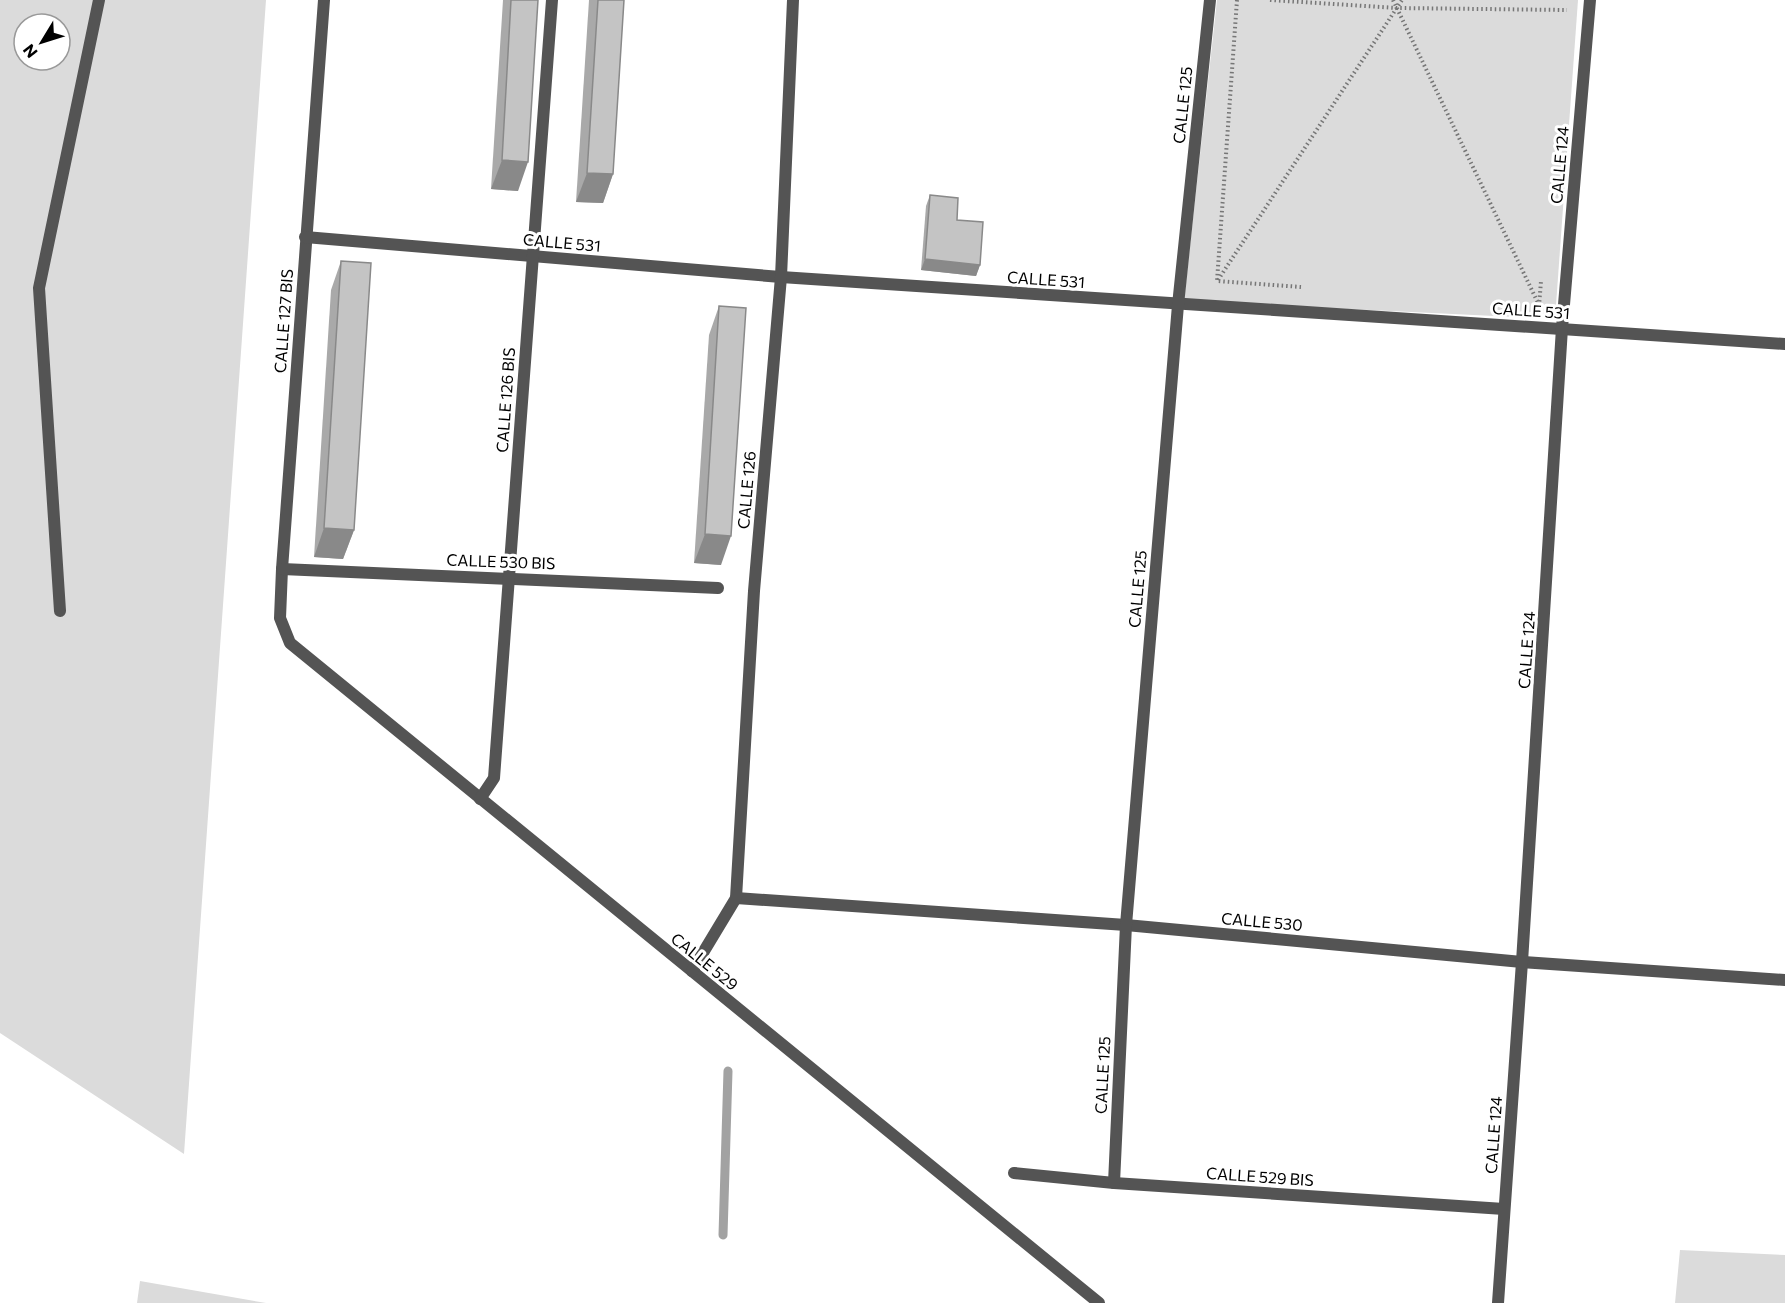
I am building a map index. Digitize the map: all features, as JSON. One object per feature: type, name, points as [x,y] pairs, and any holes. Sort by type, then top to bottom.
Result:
[{"type":"street","points":[[60,611],[39,288],[99,0]]},
{"type":"street","name":"CALLE 127 BIS","points":[[290,643],[280,618],[282,569],[324,0]]},
{"type":"street","name":"CALLE 126 BIS","points":[[480,799],[494,778],[552,0]]},
{"type":"street","name":"CALLE 126","points":[[692,971],[736,898],[754,591],[781,278],[793,0]]},
{"type":"street","name":"CALLE 125","points":[[1114,1183],[1126,925],[1178,305],[1210,0]]},
{"type":"street","name":"CALLE 124","points":[[1498,1303],[1562,328],[1589,5]]},
{"type":"street","name":"CALLE 531","points":[[306,237],[781,278],[1785,344]]},
{"type":"street","name":"CALLE 530 BIS","points":[[282,569],[508,577],[718,588]]},
{"type":"street","name":"CALLE 529","points":[[290,643],[1099,1303]]},
{"type":"street","name":"CALLE 530","points":[[736,898],[1126,925],[1522,962],[1785,980]]},
{"type":"street","name":"CALLE 529 BIS","points":[[1014,1173],[1114,1183],[1504,1209]]},
{"type":"path","points":[[1217,281],[1237,0]]},
{"type":"path","points":[[1270,0],[1397,8],[1589,5]]},
{"type":"path","points":[[1393,0],[1539,306],[1562,328]]},
{"type":"path","points":[[1178,305],[1217,281],[1402,0]]},
{"type":"path","points":[[1217,281],[1312,288]]},
{"type":"path","points":[[1527,305],[1539,306]]},
{"type":"shaded area","points":[[0,0],[266,0],[184,1154],[0,1033]]},
{"type":"shaded area","points":[[1217,0],[1578,0],[1555,319],[1184,301]]},
{"type":"shaded area","points":[[1680,1250],[1785,1255],[1785,1303],[1675,1303]]},
{"type":"shaded area","points":[[140,1281],[266,1303],[137,1303]]},
{"type":"building","points":[[511,0],[538,0],[528,162],[502,160]]},
{"type":"building","points":[[598,0],[624,0],[613,174],[587,173]]},
{"type":"building","points":[[930,195],[958,198],[957,220],[983,222],[980,265],[925,259]]},
{"type":"building","points":[[341,261],[371,263],[354,530],[324,528]]},
{"type":"building","points":[[719,306],[746,308],[731,536],[705,534]]},
{"type":"waterway","points":[[723,1235],[728,1071]]}]
